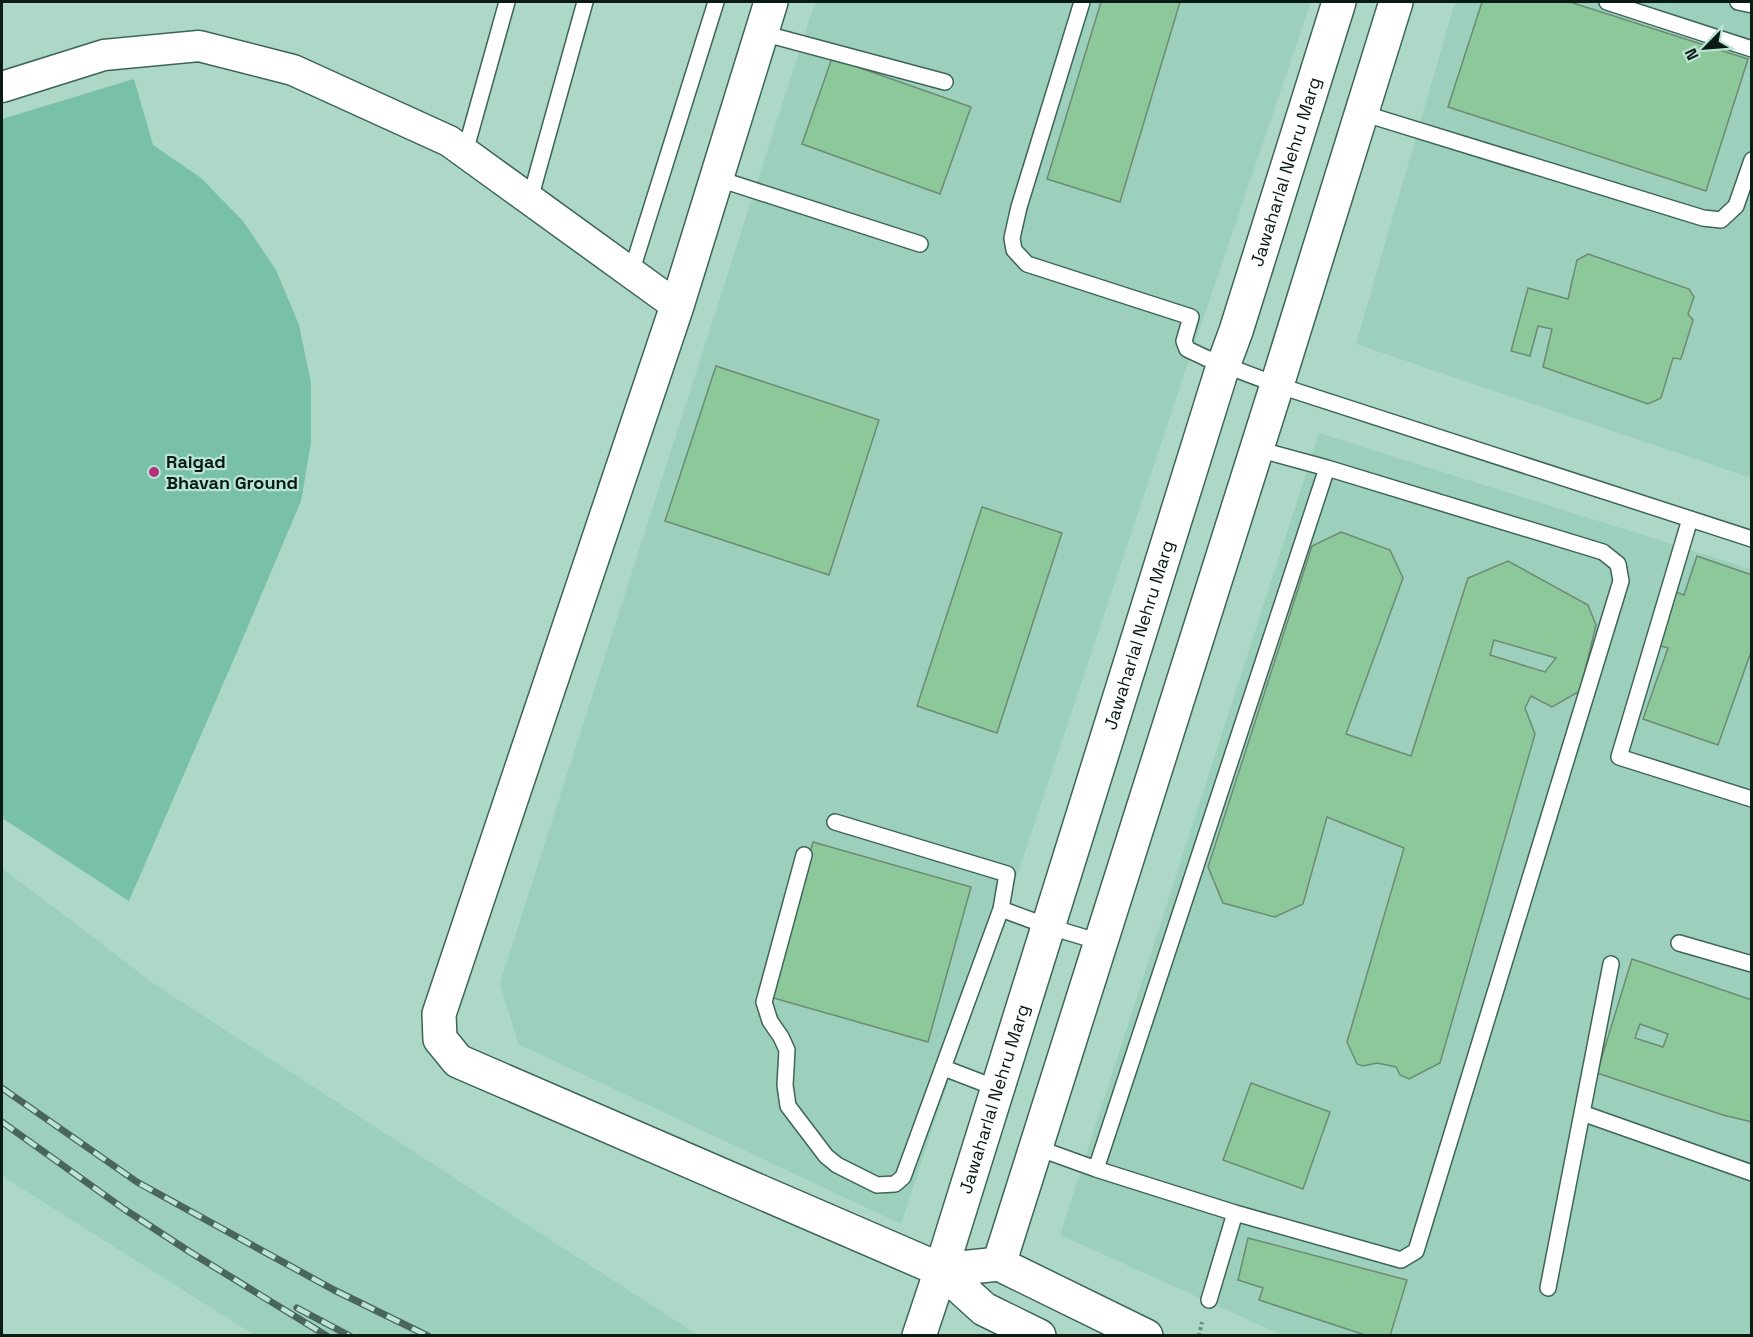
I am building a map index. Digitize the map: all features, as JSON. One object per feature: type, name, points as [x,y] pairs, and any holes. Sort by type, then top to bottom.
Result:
[{"type":"street","points":[[771,2],[677,306],[439,1014],[440,1039],[458,1061],[940,1270],[980,1322],[1040,1335]]},
{"type":"street","name":"Jawaharlal Nehru Marg","points":[[919,1335],[1339,2]]},
{"type":"street","points":[[980,1322],[1396,2]]},
{"type":"street","points":[[2,87],[104,55],[199,46],[293,70],[449,141],[677,306]]},
{"type":"street","points":[[940,1270],[999,1264],[1146,1335]]},
{"type":"lane","points":[[465,152],[507,2]]},
{"type":"lane","points":[[530,199],[585,2]]},
{"type":"lane","points":[[631,273],[716,2]]},
{"type":"lane","points":[[1082,2],[1019,207],[1012,238],[1014,250],[1027,264],[1191,317],[1184,341],[1187,349],[1223,366],[1752,539]]},
{"type":"lane","points":[[1607,2],[1752,49]]},
{"type":"lane","points":[[1738,2],[1752,5]]},
{"type":"lane","points":[[762,33],[945,82]]},
{"type":"lane","points":[[1362,113],[1703,218],[1721,220],[1736,206],[1752,160]]},
{"type":"lane","points":[[716,177],[920,244]]},
{"type":"lane","points":[[1035,1148],[1235,1213],[1401,1260],[1416,1251],[1622,581],[1618,564],[1604,552],[1328,468],[1257,449]]},
{"type":"lane","points":[[1096,1169],[1328,468]]},
{"type":"lane","points":[[1690,519],[1619,757],[1752,800]]},
{"type":"lane","points":[[804,855],[764,1002],[770,1021],[787,1050],[785,1085],[788,1106],[826,1156],[837,1165],[877,1185],[895,1184],[903,1177],[944,1068],[1001,909],[1007,873],[835,822]]},
{"type":"lane","points":[[1001,909],[1100,942]]},
{"type":"lane","points":[[1679,943],[1752,964]]},
{"type":"lane","points":[[1548,1288],[1611,964]]},
{"type":"lane","points":[[944,1068],[996,1088]]},
{"type":"lane","points":[[1582,1113],[1752,1173]]},
{"type":"lane","points":[[1209,1300],[1235,1213]]},
{"type":"shaded area","points":[[815,2],[1311,2],[901,1224],[518,1044],[500,983]]},
{"type":"shaded area","points":[[1455,2],[1751,2],[1751,478],[1356,344]]},
{"type":"shaded area","name":"Raigad Bhavan Ground","points":[[134,79],[153,145],[201,178],[243,221],[276,270],[299,325],[311,383],[311,443],[301,501],[129,901],[2,818],[2,119]]},
{"type":"shaded area","points":[[1319,433],[1751,569],[1751,1335],[1282,1335],[1060,1235]]},
{"type":"shaded area","points":[[2,868],[157,986],[698,1335],[254,1335],[2,1176]]},
{"type":"building","points":[[1101,2],[1180,2],[1120,202],[1047,179]]},
{"type":"building","points":[[1482,2],[1570,2],[1748,59],[1706,191],[1448,107]]},
{"type":"building","points":[[832,58],[971,107],[940,194],[802,144]]},
{"type":"building","points":[[1588,254],[1689,289],[1694,297],[1688,314],[1693,320],[1681,359],[1673,358],[1661,398],[1648,404],[1543,367],[1552,329],[1538,326],[1530,356],[1511,351],[1528,288],[1568,299],[1577,260]]},
{"type":"building","points":[[716,366],[879,420],[829,575],[665,521]]},
{"type":"building","points":[[982,507],[1062,533],[997,733],[917,706]]},
{"type":"building","points":[[1341,532],[1390,550],[1403,578],[1346,734],[1411,756],[1468,578],[1508,561],[1588,605],[1596,625],[1580,691],[1552,707],[1531,696],[1525,708],[1535,734],[1440,1063],[1409,1079],[1400,1075],[1396,1067],[1377,1063],[1363,1066],[1357,1064],[1347,1042],[1404,848],[1327,817],[1303,904],[1275,917],[1223,903],[1208,867],[1312,546]],"holes":[[[1494,640],[1556,658],[1545,672],[1490,655]]]},
{"type":"building","points":[[1697,556],[1752,575],[1752,649],[1718,745],[1643,719],[1668,648],[1654,644],[1673,591],[1684,595]]},
{"type":"building","points":[[813,842],[971,887],[928,1042],[770,997]]},
{"type":"building","points":[[1632,959],[1752,1000],[1752,1122],[1723,1115],[1597,1073]],"holes":[[[1640,1024],[1668,1034],[1663,1047],[1635,1038]]]},
{"type":"building","points":[[1251,1083],[1330,1112],[1303,1189],[1223,1160]]},
{"type":"building","points":[[1248,1238],[1407,1280],[1390,1336],[1368,1336],[1259,1300],[1263,1288],[1238,1280]]},
{"type":"railway","points":[[2,1088],[137,1182],[334,1290],[428,1336]]},
{"type":"railway","points":[[2,1122],[124,1209],[327,1336]]},
{"type":"railway","points":[[297,1308],[350,1336]]},
{"type":"place","name":"Raigad Bhavan Ground","points":[[154,472]]}]
